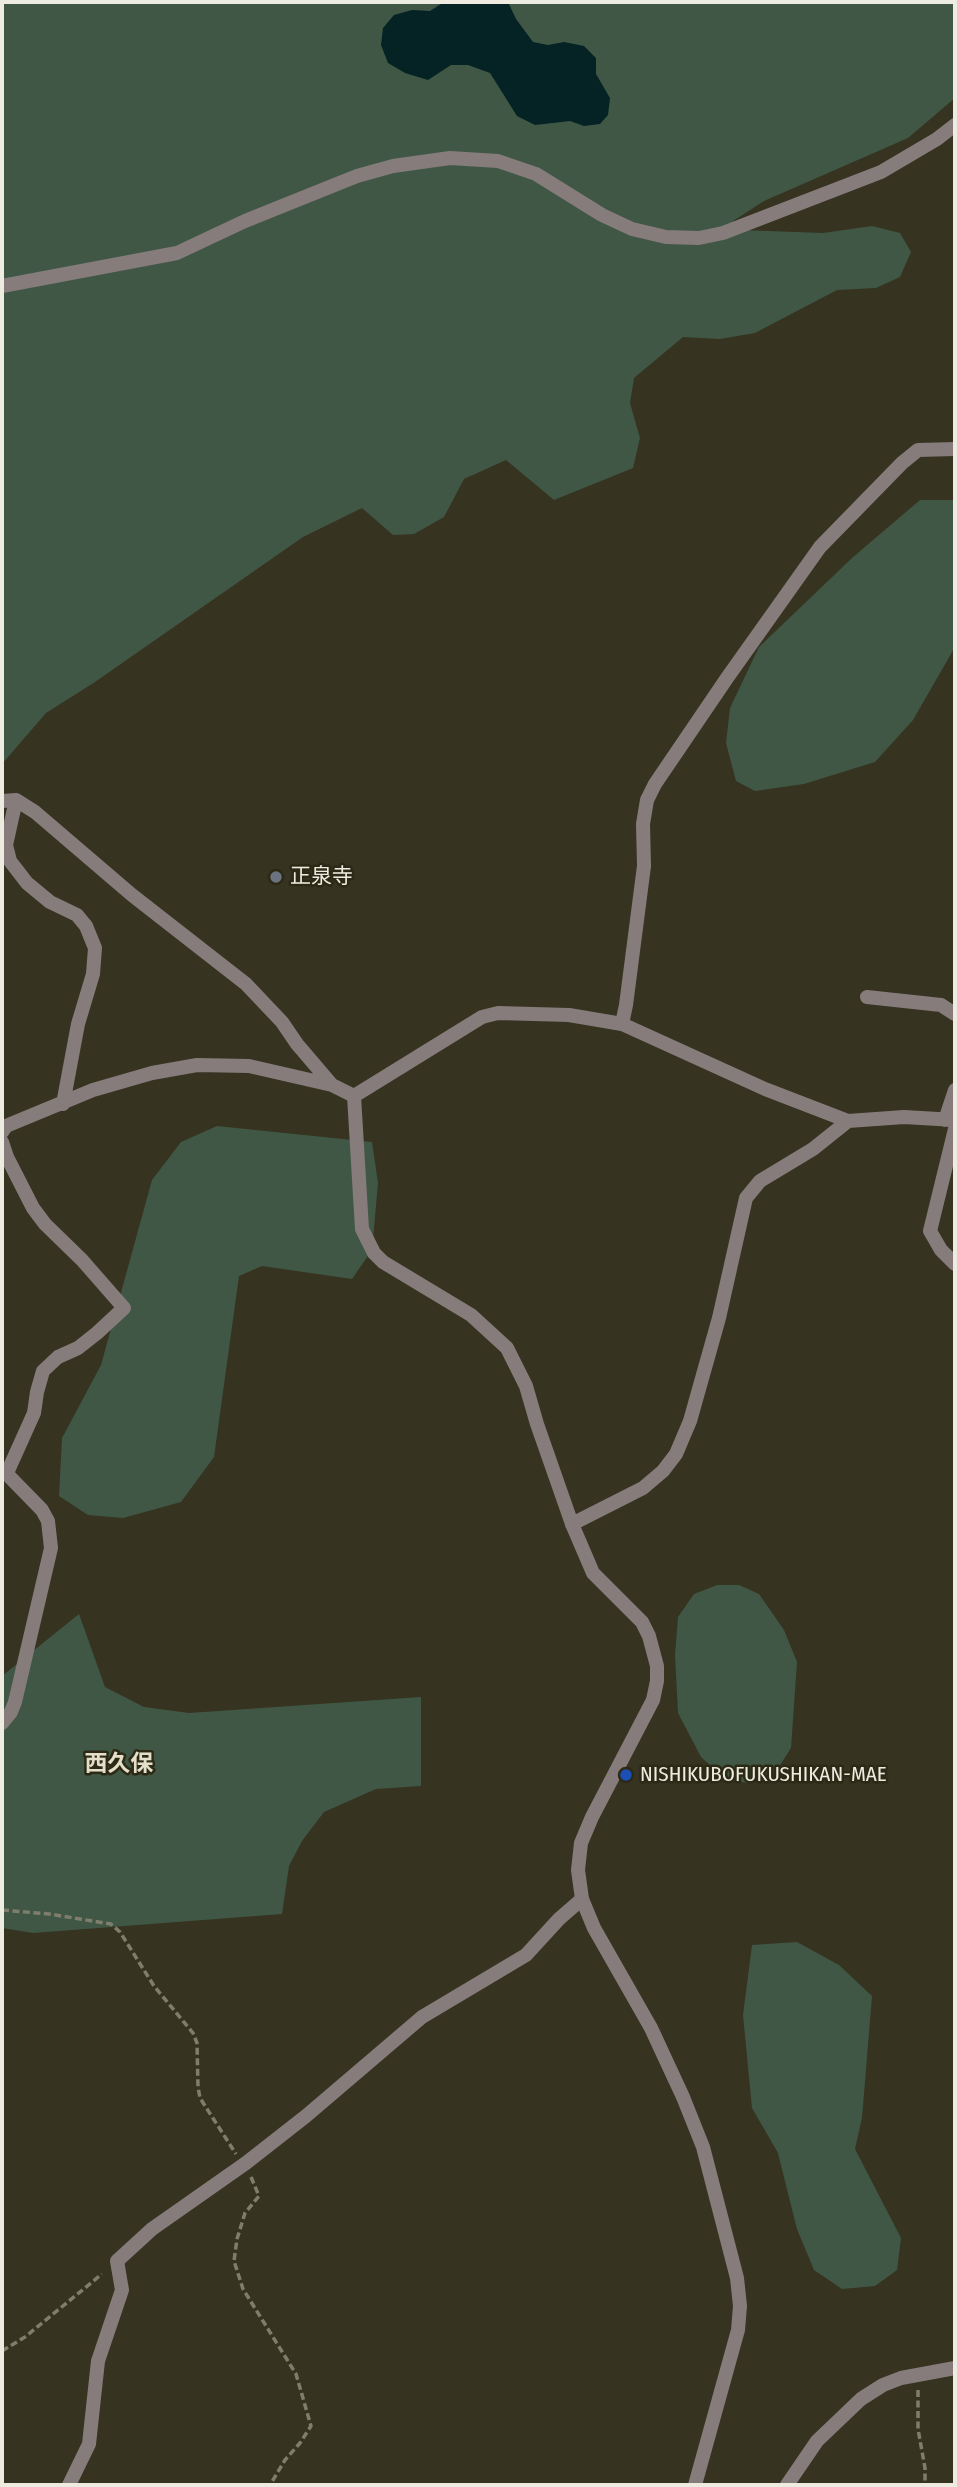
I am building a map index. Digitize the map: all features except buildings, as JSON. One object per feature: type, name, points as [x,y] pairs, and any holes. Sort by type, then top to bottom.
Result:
[{"type":"street","points":[[2,286],[177,253],[245,221],[357,176],[393,166],[450,158],[498,161],[536,174],[602,215],[632,229],[666,237],[699,238],[723,233],[880,172],[937,139],[955,125]]},
{"type":"street","points":[[622,1024],[644,866],[643,824],[647,800],[655,784],[820,547],[918,450],[955,449]]},
{"type":"street","points":[[63,1104],[78,1024],[93,974],[95,948],[86,926],[77,915],[50,902],[27,883],[10,861],[6,845],[9,800],[35,812],[132,895],[246,984],[282,1022],[332,1085]]},
{"type":"street","points":[[867,997],[941,1005],[955,1014]]},
{"type":"street","points":[[354,1096],[482,1017],[498,1013],[532,1012],[622,1024],[765,1089],[848,1121],[904,1117],[952,1123]]},
{"type":"street","points":[[2,1132],[6,1126],[93,1090],[128,1079],[197,1065],[249,1066],[332,1085],[354,1096]]},
{"type":"street","points":[[955,1090],[952,1123],[930,1231],[941,1250],[955,1265]]},
{"type":"street","points":[[354,1096],[360,1214],[367,1242],[383,1262],[471,1315],[507,1348],[526,1386],[572,1524],[593,1573],[642,1622],[653,1649],[657,1666],[653,1700],[592,1817],[581,1843],[578,1870],[582,1899],[594,1928],[651,2028],[703,2147],[737,2278],[740,2306],[738,2330],[695,2485]]},
{"type":"street","points":[[572,1524],[643,1488],[663,1471],[676,1454],[690,1421],[719,1318],[746,1198],[760,1181],[813,1149],[848,1121]]},
{"type":"street","points":[[2,1142],[33,1208],[59,1240],[82,1260],[124,1308],[78,1348],[58,1357],[43,1371],[34,1413],[4,1471],[42,1510],[48,1521],[51,1548],[15,1702],[2,1723]]},
{"type":"street","points":[[69,2485],[89,2444],[99,2361],[122,2290],[117,2261],[152,2229],[246,2163],[306,2116],[422,2017],[526,1955],[559,1919],[582,1899]]},
{"type":"street","points":[[787,2485],[817,2441],[861,2399],[883,2385],[919,2374],[955,2368]]},
{"type":"path","points":[[2,1910],[111,1924],[120,1932],[154,1986],[193,2033],[197,2043],[200,2098],[234,2152],[246,2163],[259,2196],[245,2213],[234,2261],[243,2289],[296,2374],[311,2426],[270,2485]]},
{"type":"path","points":[[2,2351],[57,2311],[117,2261]]},
{"type":"path","points":[[919,2374],[916,2410],[925,2485]]},
{"type":"green space","points":[[2,2],[955,2],[955,98],[908,138],[764,201],[733,221],[740,230],[823,233],[872,226],[900,233],[911,252],[900,277],[876,288],[837,290],[755,333],[720,339],[683,337],[634,378],[630,403],[640,438],[633,468],[554,500],[506,460],[464,479],[444,517],[414,534],[393,535],[362,508],[303,537],[95,682],[46,713],[2,764]]},
{"type":"green space","points":[[920,500],[955,500],[955,647],[913,720],[875,762],[804,784],[755,791],[736,781],[726,743],[730,708],[759,647],[852,558]]},
{"type":"green space","points":[[217,1126],[372,1142],[378,1183],[372,1250],[352,1279],[262,1266],[239,1276],[214,1457],[181,1502],[123,1518],[88,1515],[59,1496],[62,1438],[101,1365],[152,1180],[181,1142]]},
{"type":"green space","points":[[717,1585],[739,1585],[759,1594],[784,1630],[797,1662],[791,1748],[775,1773],[749,1783],[726,1780],[701,1757],[678,1713],[675,1655],[678,1617],[694,1594]]},
{"type":"green space","points":[[79,1614],[105,1687],[144,1707],[189,1713],[421,1697],[421,1786],[376,1789],[324,1812],[302,1841],[289,1866],[282,1914],[33,1933],[2,1928],[2,1676]]},
{"type":"green space","points":[[797,1942],[839,1965],[872,1996],[862,2118],[855,2149],[901,2238],[897,2270],[875,2286],[842,2289],[814,2270],[797,2229],[778,2153],[752,2108],[743,2015],[752,1945]]},
{"type":"water","points":[[444,2],[508,2],[516,19],[533,42],[548,45],[564,42],[584,46],[596,58],[596,74],[610,98],[608,115],[600,124],[584,126],[570,121],[535,125],[517,116],[490,73],[468,65],[451,65],[428,80],[405,73],[388,63],[381,45],[383,28],[394,15],[412,10],[430,11]]},
{"type":"place","name":"正泉寺","points":[[276,877]]},
{"type":"place","name":"NISHIKUBOFUKUSHIKAN-MAE","points":[[626,1775]]},
{"type":"district","name":"西久保","points":[[119,1765]]}]
